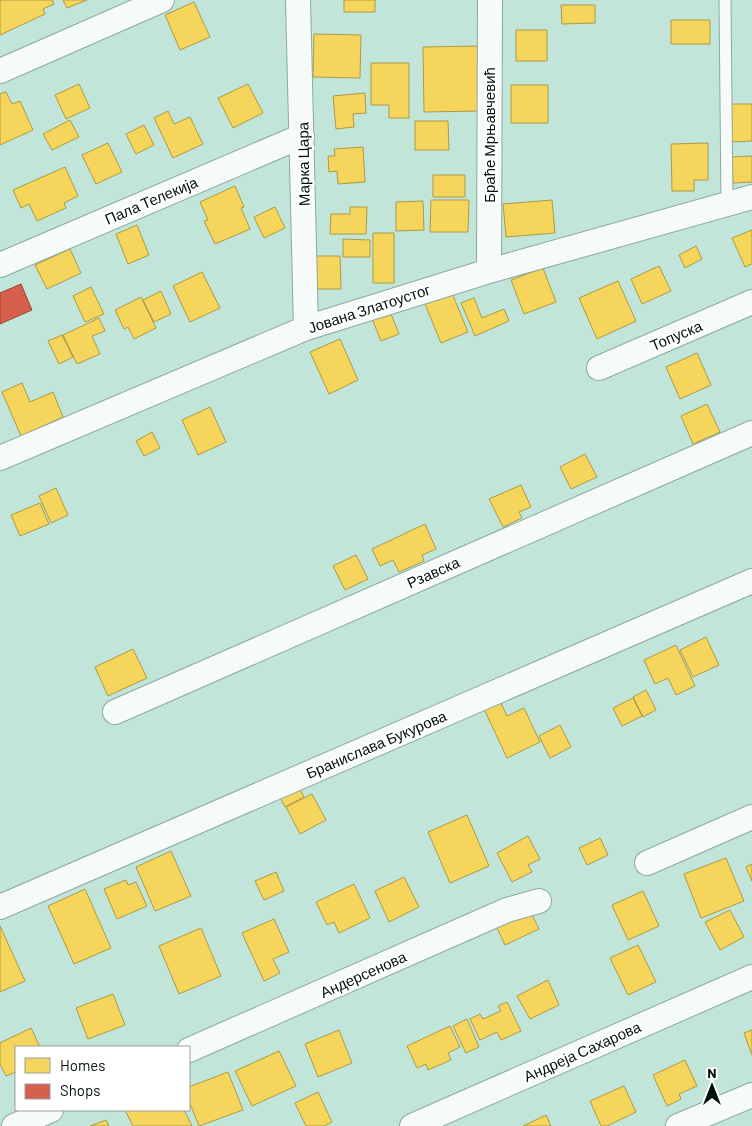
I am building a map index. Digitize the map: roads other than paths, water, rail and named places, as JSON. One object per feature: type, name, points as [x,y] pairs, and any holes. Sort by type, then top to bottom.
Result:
[{"type":"street","points":[[0,71],[162,0]]},
{"type":"street","name":"Марка Цара","points":[[298,0],[306,328]]},
{"type":"street","name":"Браће Мрњавчевић","points":[[488,271],[490,0]]},
{"type":"street","name":"Пала Телекија","points":[[0,265],[302,136]]},
{"type":"street","name":"Јована Златоустог","points":[[0,458],[306,328],[488,271],[752,197]]},
{"type":"street","name":"Топуска","points":[[599,368],[752,302]]},
{"type":"street","name":"Рзавска","points":[[115,712],[752,433]]},
{"type":"street","name":"Бранислава Букурова","points":[[0,907],[752,581]]},
{"type":"street","points":[[647,863],[752,817]]},
{"type":"street","name":"Андерсенова","points":[[190,1050],[507,910],[539,901]]},
{"type":"street","name":"Андреја Сахарова","points":[[412,1126],[752,977]]},
{"type":"street","points":[[678,1126],[752,1095]]},
{"type":"street","points":[[14,1126],[50,1111]]},
{"type":"lane","points":[[725,0],[727,204]]}]
